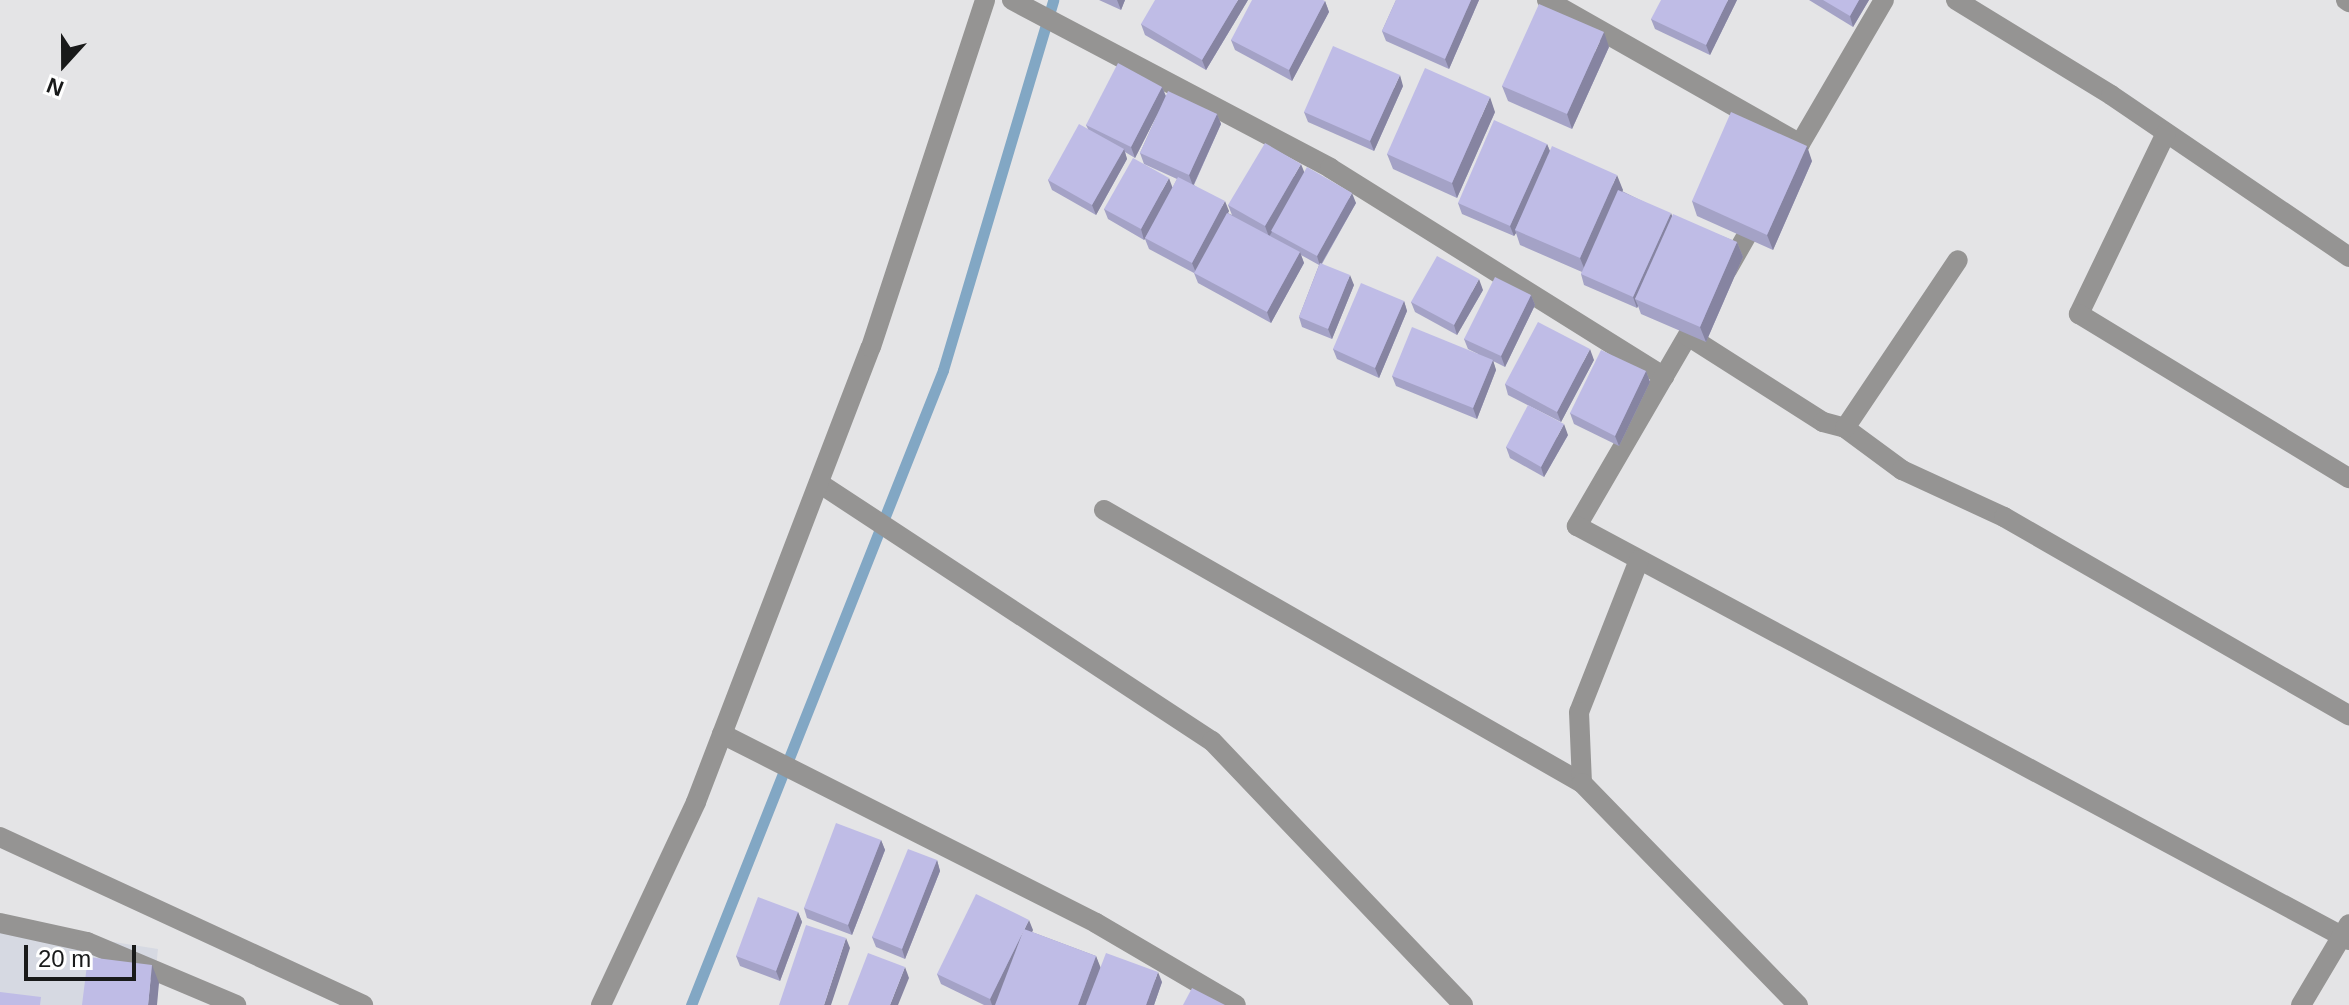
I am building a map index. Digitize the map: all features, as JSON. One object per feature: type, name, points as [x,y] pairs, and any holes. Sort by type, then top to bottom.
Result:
[{"type":"street","points":[[601,1005],[696,802],[871,347],[985,0]]},
{"type":"street","points":[[1012,0],[1330,168],[1664,377]]},
{"type":"street","points":[[1547,0],[1800,144]]},
{"type":"street","points":[[1884,0],[1577,526],[2347,934],[2301,1005]]},
{"type":"street","points":[[1956,0],[2166,133],[2349,257]]},
{"type":"street","points":[[2166,133],[2079,314],[2349,478]]},
{"type":"street","points":[[1845,428],[1958,260]]},
{"type":"street","points":[[1688,336],[1823,422],[1845,428],[1902,470],[2004,517],[2349,715]]},
{"type":"street","points":[[819,483],[1212,741],[1463,1005]]},
{"type":"street","points":[[1104,510],[1582,783],[1798,1005]]},
{"type":"street","points":[[1582,783],[1579,712],[1639,560]]},
{"type":"street","points":[[722,734],[1096,923],[1236,1005]]},
{"type":"street","points":[[0,837],[363,1005]]},
{"type":"street","points":[[0,923],[87,942],[236,1005]]},
{"type":"shaded area","points":[[0,924],[158,949],[152,1005],[0,1005]]},
{"type":"building","points":[[1155,0],[1238,0],[1202,60],[1141,24]]},
{"type":"building","points":[[1252,0],[1325,1],[1289,70],[1231,40]]},
{"type":"building","points":[[1396,0],[1471,0],[1445,59],[1382,31]]},
{"type":"building","points":[[1661,0],[1728,0],[1706,45],[1651,19]]},
{"type":"building","points":[[1823,0],[1859,0],[1850,16]]},
{"type":"building","points":[[1539,4],[1604,32],[1567,114],[1502,86]]},
{"type":"building","points":[[1333,46],[1400,75],[1370,141],[1304,112]]},
{"type":"building","points":[[1118,63],[1162,87],[1131,147],[1086,125]]},
{"type":"building","points":[[1425,68],[1490,97],[1452,183],[1387,154]]},
{"type":"building","points":[[1168,91],[1217,114],[1189,175],[1140,153]]},
{"type":"building","points":[[1731,112],[1807,146],[1767,235],[1692,201]]},
{"type":"building","points":[[1494,120],[1547,144],[1510,226],[1458,203]]},
{"type":"building","points":[[1079,124],[1124,149],[1092,205],[1048,180]]},
{"type":"building","points":[[1265,143],[1301,164],[1265,226],[1228,205]]},
{"type":"building","points":[[1552,146],[1617,175],[1580,258],[1515,230]]},
{"type":"building","points":[[1133,158],[1169,178],[1141,229],[1104,209]]},
{"type":"building","points":[[1307,167],[1352,193],[1317,256],[1271,231]]},
{"type":"building","points":[[1178,177],[1225,201],[1192,263],[1145,238]]},
{"type":"building","points":[[1618,190],[1671,213],[1633,297],[1581,274]]},
{"type":"building","points":[[1227,213],[1300,252],[1267,312],[1194,273]]},
{"type":"building","points":[[1673,214],[1737,242],[1700,327],[1635,299]]},
{"type":"building","points":[[1437,256],[1479,279],[1454,325],[1411,302]]},
{"type":"building","points":[[1320,263],[1350,275],[1328,329],[1299,317]]},
{"type":"building","points":[[1495,277],[1531,295],[1501,356],[1464,339]]},
{"type":"building","points":[[1361,283],[1404,301],[1375,368],[1333,349]]},
{"type":"building","points":[[1538,322],[1590,349],[1557,412],[1505,384]]},
{"type":"building","points":[[1412,327],[1493,360],[1473,408],[1392,376]]},
{"type":"building","points":[[1601,350],[1646,371],[1615,436],[1570,413]]},
{"type":"building","points":[[1528,405],[1564,424],[1541,467],[1506,447]]},
{"type":"building","points":[[836,823],[881,840],[848,925],[804,908]]},
{"type":"building","points":[[908,849],[937,860],[902,949],[872,937]]},
{"type":"building","points":[[976,894],[1029,920],[990,999],[937,974]]},
{"type":"building","points":[[758,897],[798,912],[776,971],[736,956]]},
{"type":"building","points":[[806,925],[846,938],[824,1005],[779,1005]]},
{"type":"building","points":[[1024,929],[1096,956],[1078,1005],[995,1005]]},
{"type":"building","points":[[868,953],[905,967],[890,1005],[848,1005]]},
{"type":"building","points":[[1106,953],[1158,972],[1146,1005],[1086,1005]]},
{"type":"building","points":[[88,957],[152,965],[148,1005],[82,1005]]},
{"type":"building","points":[[1192,988],[1225,1005],[1183,1005]]},
{"type":"building","points":[[0,992],[41,997],[40,1005],[0,1005]]},
{"type":"waterway","points":[[691,1005],[943,370],[1053,0]]}]
